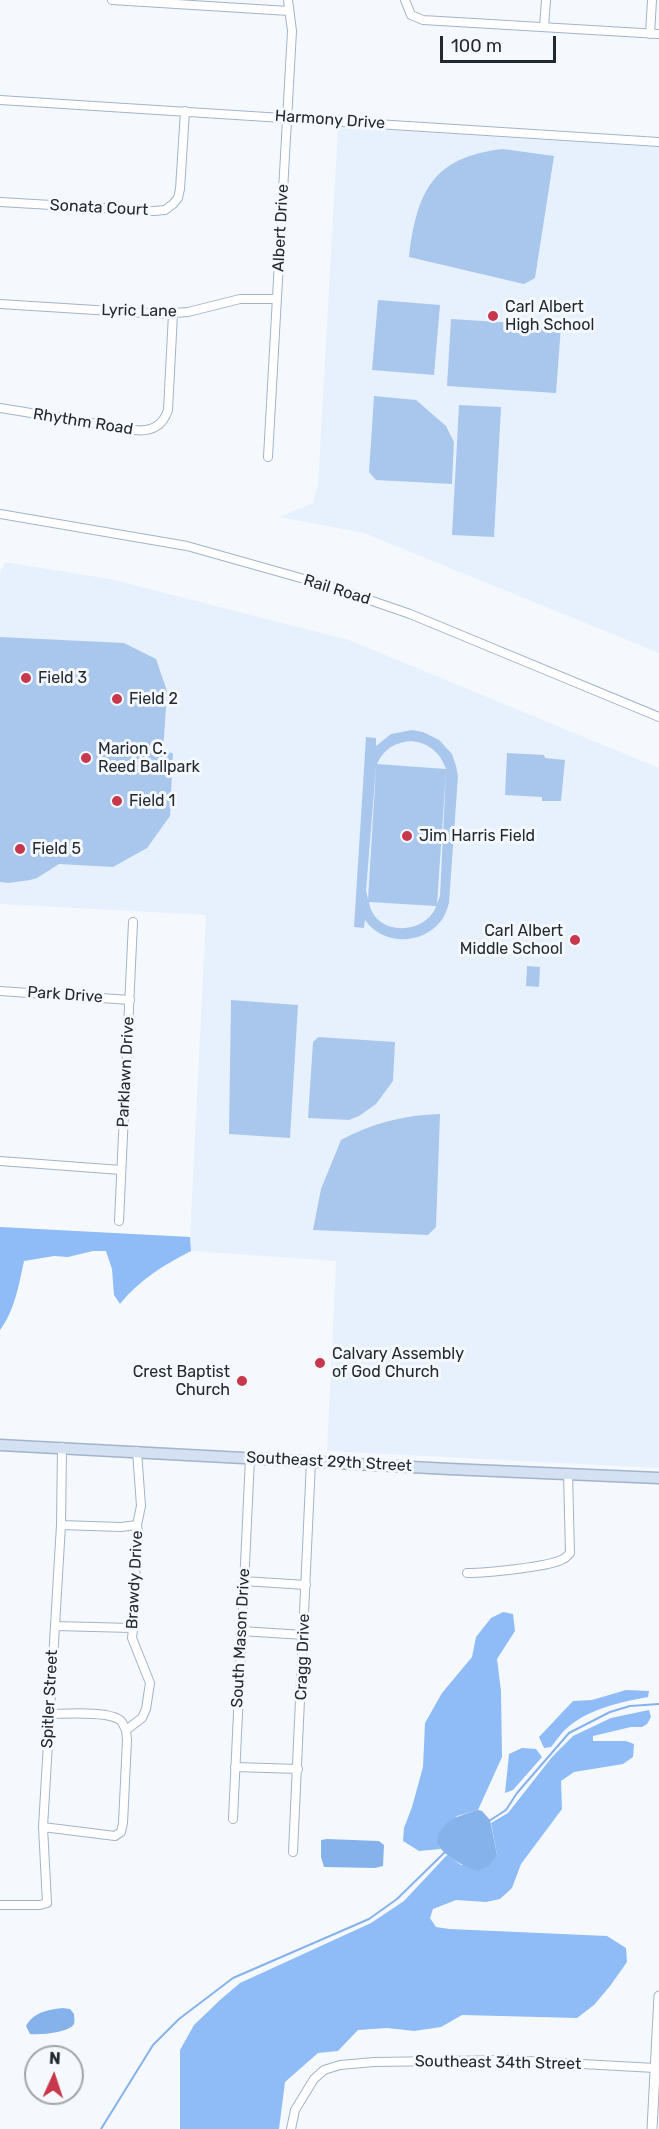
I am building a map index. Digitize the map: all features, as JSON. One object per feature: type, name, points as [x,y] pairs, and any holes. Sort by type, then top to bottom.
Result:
[{"type":"main road","name":"Southeast 29th Street","points":[[0,1445],[659,1478]]},
{"type":"street","points":[[112,0],[290,10]]},
{"type":"street","name":"Albert Drive","points":[[268,457],[292,31],[288,0]]},
{"type":"street","points":[[405,0],[411,15],[423,20],[659,34]]},
{"type":"street","points":[[544,27],[546,0]]},
{"type":"street","points":[[650,34],[652,0]]},
{"type":"street","name":"Harmony Drive","points":[[0,100],[659,142]]},
{"type":"street","name":"Sonata Court","points":[[0,202],[139,211],[165,210],[173,204],[180,189],[185,111]]},
{"type":"street","name":"Lyric Lane","points":[[0,304],[173,314],[240,299],[277,299]]},
{"type":"street","name":"Rhythm Road","points":[[0,408],[143,431],[152,429],[162,422],[168,410],[173,314]]},
{"type":"street","name":"Rail Road","points":[[0,514],[187,546],[329,586],[410,614],[659,717]]},
{"type":"street","name":"Parklawn Drive","points":[[119,1221],[133,922]]},
{"type":"street","name":"Park Drive","points":[[0,991],[130,1000]]},
{"type":"street","points":[[0,1161],[121,1170]]},
{"type":"street","name":"Spitler Street","points":[[0,1905],[46,1903],[43,1827],[61,1525],[62,1448]]},
{"type":"street","name":"Brawdy Drive","points":[[126,1730],[142,1718],[146,1709],[150,1683],[134,1647],[132,1628],[136,1600],[137,1525],[141,1506],[137,1451]]},
{"type":"street","name":"South Mason Drive","points":[[233,1819],[250,1458]]},
{"type":"street","name":"Cragg Drive","points":[[293,1852],[311,1461]]},
{"type":"street","points":[[467,1573],[484,1573],[563,1560],[570,1553],[568,1473]]},
{"type":"street","points":[[61,1525],[121,1527],[137,1525]]},
{"type":"street","points":[[243,1581],[306,1585]]},
{"type":"street","points":[[55,1626],[132,1628]]},
{"type":"street","points":[[241,1631],[304,1635]]},
{"type":"street","points":[[43,1827],[116,1836],[121,1832],[123,1823],[127,1740],[126,1730],[121,1720],[93,1714],[49,1714]]},
{"type":"street","points":[[235,1767],[298,1769]]},
{"type":"street","points":[[652,2129],[659,1996]]},
{"type":"street","name":"Southeast 34th Street","points":[[291,2129],[295,2110],[314,2079],[324,2070],[340,2065],[374,2062],[509,2060],[655,2068]]},
{"type":"shaded area","name":"Carl Albert High School","points":[[338,127],[659,147],[659,653],[364,533],[279,517],[313,503],[318,484]]},
{"type":"shaded area","points":[[503,149],[554,156],[535,278],[524,284],[409,257],[417,214],[432,182],[459,160],[479,153]]},
{"type":"shaded area","points":[[378,300],[440,305],[434,375],[372,370]]},
{"type":"shaded area","points":[[451,319],[561,326],[556,393],[447,386]]},
{"type":"shaded area","points":[[374,396],[416,400],[446,426],[454,442],[452,484],[376,480],[369,472]]},
{"type":"shaded area","points":[[459,405],[501,407],[494,537],[452,535]]},
{"type":"shaded area","points":[[5,562],[110,579],[349,640],[659,768],[659,1468],[327,1451],[336,1261],[191,1251],[206,915],[0,904],[0,573]]},
{"type":"shaded area","name":"Marion C. Reed Ballpark","points":[[0,637],[124,643],[156,659],[167,691],[163,752],[173,753],[170,816],[147,848],[113,867],[59,864],[37,878],[9,883],[0,882]]},
{"type":"shaded area","name":"Jim Harris Field","points":[[412,730],[423,732],[439,740],[452,754],[458,776],[449,903],[442,919],[433,929],[424,935],[403,939],[382,934],[365,920],[364,928],[354,927],[366,737],[376,738],[376,746],[391,734]],"holes":[[[405,742],[417,742],[433,749],[441,758],[446,769],[377,764],[386,750]],[[376,767],[368,899],[366,891]],[[446,772],[440,896],[437,904]],[[369,902],[436,906],[430,917],[411,927],[389,926],[373,913]]]},
{"type":"shaded area","points":[[507,753],[544,755],[545,758],[565,760],[561,801],[542,801],[542,797],[505,795]]},
{"type":"shaded area","points":[[527,966],[540,967],[539,987],[526,986]]},
{"type":"shaded area","points":[[231,1000],[298,1005],[290,1138],[229,1134]]},
{"type":"shaded area","points":[[318,1037],[395,1042],[393,1081],[376,1104],[359,1116],[349,1120],[308,1118],[313,1042]]},
{"type":"shaded area","points":[[440,1114],[436,1227],[428,1235],[313,1230],[321,1189],[341,1140],[389,1121]]},
{"type":"shaded area","points":[[0,1227],[190,1237],[191,1251],[153,1273],[120,1304],[114,1295],[112,1269],[106,1251],[24,1261],[13,1305],[0,1330]]},
{"type":"shaded area","points":[[503,1612],[513,1614],[515,1631],[497,1659],[501,1691],[502,1757],[478,1810],[457,1816],[437,1844],[441,1849],[419,1851],[403,1841],[404,1828],[423,1767],[425,1723],[442,1693],[472,1657],[476,1637],[491,1618]]},
{"type":"shaded area","points":[[626,1690],[649,1691],[648,1697],[595,1711],[575,1721],[551,1747],[544,1748],[539,1737],[573,1701],[592,1700]]},
{"type":"shaded area","points":[[649,1710],[651,1717],[642,1727],[631,1727],[593,1736],[593,1741],[626,1741],[634,1744],[633,1757],[623,1764],[574,1772],[561,1781],[562,1809],[521,1864],[512,1888],[500,1899],[486,1902],[456,1900],[433,1909],[430,1918],[436,1927],[449,1929],[607,1936],[626,1948],[627,1962],[594,2005],[577,2018],[462,2015],[441,2027],[414,2031],[387,2028],[358,2030],[338,2051],[318,2053],[285,2082],[279,2129],[180,2129],[180,2050],[194,2025],[220,2000],[240,1983],[371,1923],[404,1901],[447,1855],[461,1865],[497,1855],[491,1823],[508,1813],[552,1757],[573,1736],[611,1718]]},
{"type":"shaded area","points":[[522,1748],[536,1749],[542,1757],[513,1790],[505,1793],[509,1754]]},
{"type":"shaded area","points":[[478,1810],[490,1820],[497,1855],[489,1866],[478,1871],[455,1860],[437,1844],[438,1836],[445,1824]]},
{"type":"shaded area","points":[[321,1840],[379,1841],[384,1845],[383,1866],[375,1868],[324,1867],[321,1857]]},
{"type":"shaded area","points":[[70,2009],[74,2014],[74,2023],[71,2027],[54,2033],[30,2034],[26,2026],[29,2021],[46,2011]]},
{"type":"waterway","points":[[489,1821],[506,1810],[517,1793],[569,1733],[610,1712],[630,1706],[659,1704]]},
{"type":"waterway","points":[[101,2129],[153,2045],[179,2019],[233,1978],[369,1919],[397,1899],[445,1852]]},
{"type":"place","name":"Carl Albert High School","points":[[493,316]]},
{"type":"place","name":"Field 3","points":[[26,678]]},
{"type":"place","name":"Field 2","points":[[117,699]]},
{"type":"place","name":"Marion C. Reed Ballpark","points":[[86,758]]},
{"type":"place","name":"Field 1","points":[[117,801]]},
{"type":"place","name":"Jim Harris Field","points":[[407,836]]},
{"type":"place","name":"Field 5","points":[[20,849]]},
{"type":"place","name":"Carl Albert Middle School","points":[[575,940]]},
{"type":"place","name":"Calvary Assembly of God Church","points":[[320,1363]]},
{"type":"place","name":"Crest Baptist Church","points":[[242,1381]]}]
